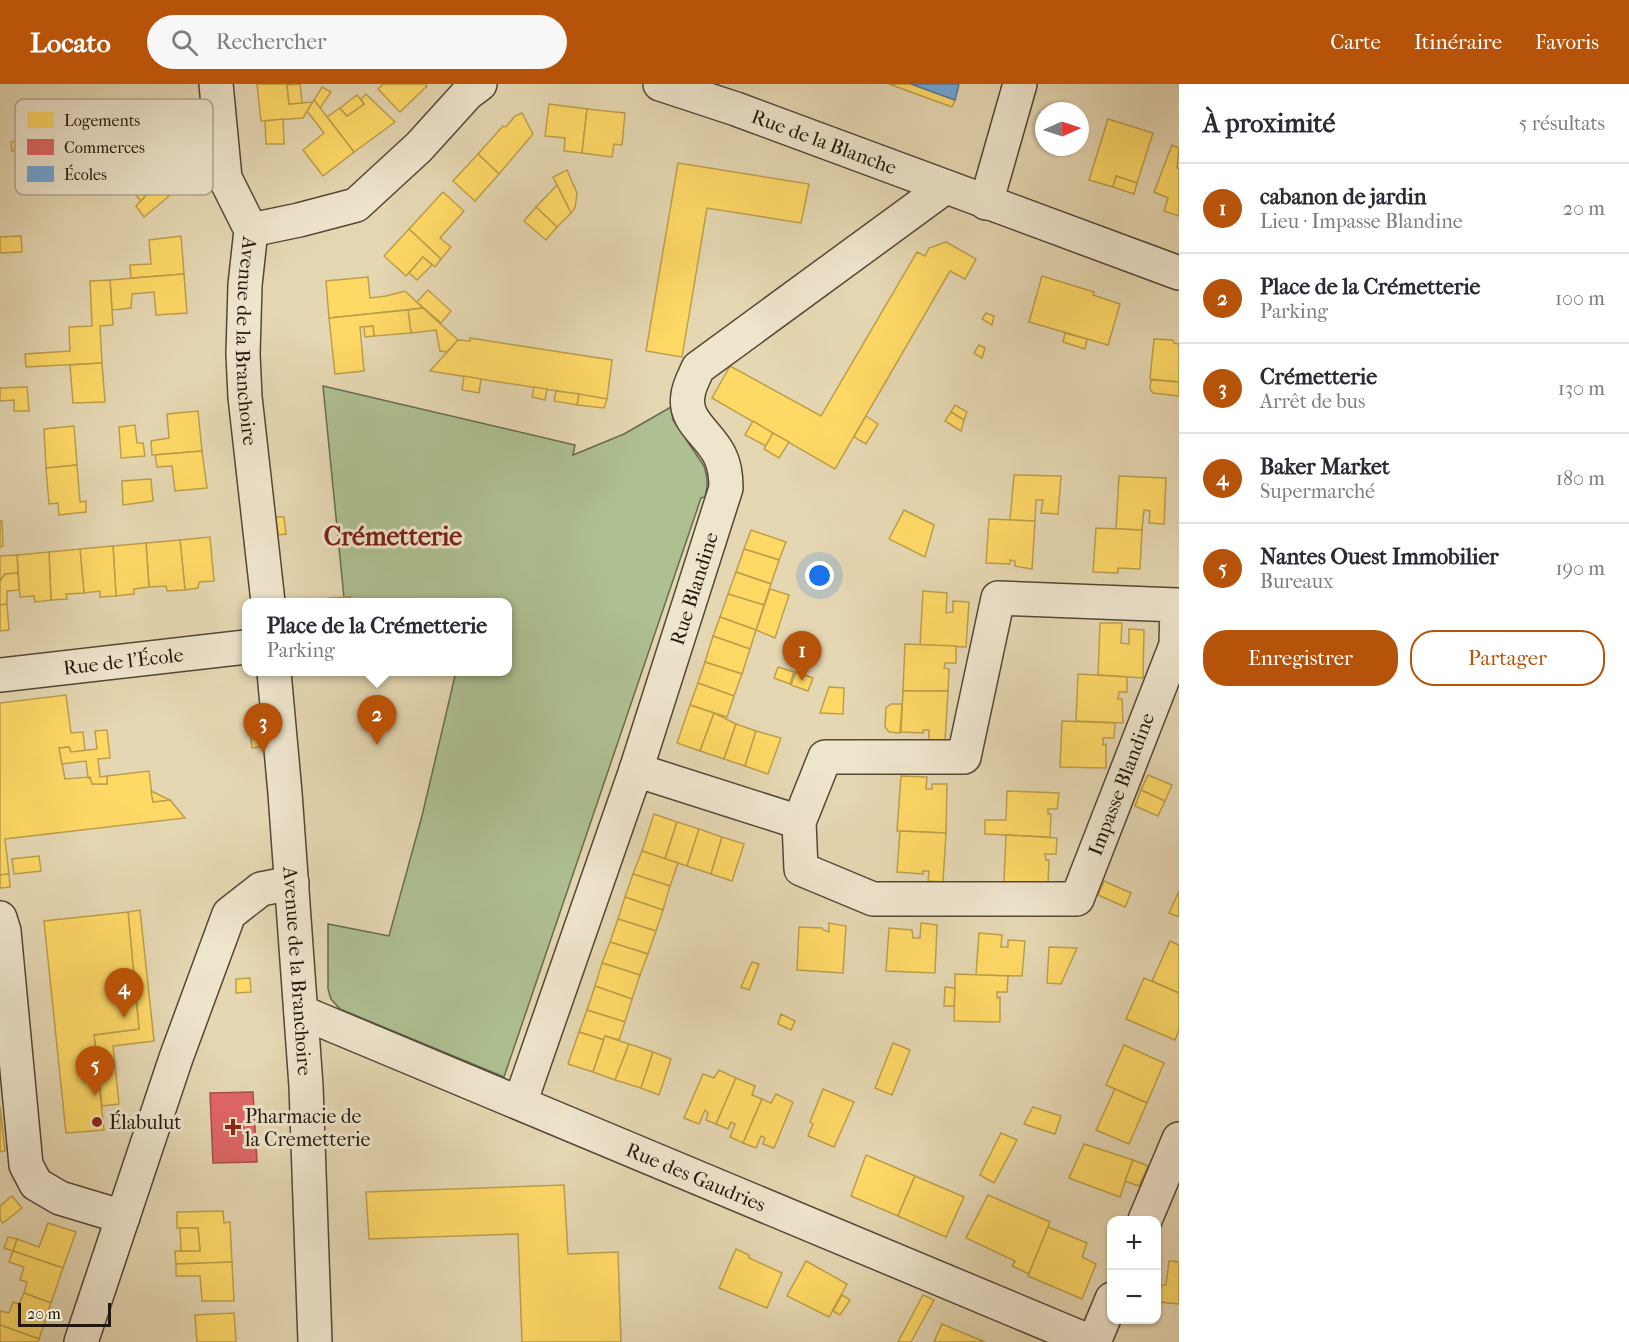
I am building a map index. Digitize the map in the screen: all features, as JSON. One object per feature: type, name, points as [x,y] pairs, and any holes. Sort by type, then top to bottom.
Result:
[{"type":"street","name":"Avenue de la Branchoire","points":[[216,84],[225,178],[251,230],[245,285],[245,397],[267,598]]},
{"type":"street","points":[[251,230],[356,205],[419,147],[468,93],[480,84]]},
{"type":"street","name":"Rue de la Blanche","points":[[660,84],[744,112],[944,188],[1179,273]]},
{"type":"street","points":[[987,203],[1020,84]]},
{"type":"street","name":"Rue Blandine","points":[[520,1103],[636,770],[726,488],[725,471],[719,455],[710,440],[698,429],[689,413],[687,396],[698,368],[944,188]]},
{"type":"street","name":"Impasse Blandine","points":[[998,598],[1177,605],[1176,645],[1077,899],[873,899],[801,869],[799,822],[825,757],[964,757],[998,598]]},
{"type":"street","name":"Rue de l'École","points":[[0,675],[242,647]]},
{"type":"street","name":"Avenue de la Branchoire","points":[[274,676],[306,1086],[315,1342]]},
{"type":"street","points":[[636,770],[799,822]]},
{"type":"street","points":[[81,1342],[176,1058],[229,914],[261,889],[292,883]]},
{"type":"street","points":[[0,918],[26,1165],[36,1185],[60,1198],[123,1217]]},
{"type":"street","name":"Rue des Gaudries","points":[[301,1012],[1092,1342]]},
{"type":"street","points":[[1147,1216],[1179,1138]]},
{"type":"street","points":[[1092,1342],[1107,1310]]},
{"type":"green space","points":[[323,386],[575,445],[573,455],[624,434],[671,407],[673,420],[704,466],[707,482],[705,497],[701,498],[504,1077],[340,1009],[331,999],[328,989],[328,924],[389,936],[422,816],[455,676],[512,676],[512,598],[344,598]]},
{"type":"building: Logements","points":[[257,84],[294,84],[287,85],[289,104],[313,102],[303,118],[261,121]]},
{"type":"building: Logements","points":[[300,84],[302,103],[289,104],[287,85]]},
{"type":"building: Logements","points":[[383,84],[425,84],[427,86],[400,112],[378,89]]},
{"type":"building: Logements","points":[[889,84],[911,84],[955,100],[952,107]]},
{"type":"building: Logements","points":[[322,87],[331,92],[320,108],[314,100]]},
{"type":"building: Logements","points":[[366,94],[395,122],[354,152],[327,117],[340,108],[347,116],[364,104],[361,99]]},
{"type":"building: Logements","points":[[357,95],[364,104],[347,116],[340,108]]},
{"type":"building: Logements","points":[[314,100],[354,152],[323,176],[303,150],[324,133],[307,111]]},
{"type":"building: Logements","points":[[549,104],[587,109],[582,153],[564,151],[565,138],[545,136]]},
{"type":"building: Logements","points":[[587,109],[625,113],[622,145],[614,144],[612,157],[582,153]]},
{"type":"building: Logements","points":[[522,113],[533,134],[499,174],[478,154],[503,126],[506,127],[515,116]]},
{"type":"building: Logements","points":[[283,119],[284,144],[266,144],[265,121]]},
{"type":"building: Logements","points":[[1108,119],[1153,133],[1137,183],[1116,176],[1113,187],[1089,180]]},
{"type":"building: Logements","points":[[11,142],[15,142],[15,151],[12,151]]},
{"type":"building: Logements","points":[[1172,145],[1179,148],[1177,168],[1179,168],[1179,216],[1164,211],[1168,198],[1154,192]]},
{"type":"building: Logements","points":[[478,154],[499,174],[475,201],[453,181]]},
{"type":"building: Logements","points":[[678,163],[809,184],[801,223],[707,208],[682,357],[646,351]]},
{"type":"building: Logements","points":[[567,170],[577,193],[575,208],[571,213],[553,177]]},
{"type":"building: Logements","points":[[1116,176],[1137,183],[1134,194],[1113,187]]},
{"type":"building: Logements","points":[[557,185],[571,213],[557,227],[536,207]]},
{"type":"building: Logements","points":[[443,192],[464,211],[440,238],[451,247],[441,259],[409,229]]},
{"type":"building: Logements","points":[[136,195],[146,195],[141,201]]},
{"type":"building: Logements","points":[[146,195],[169,196],[144,217],[136,206]]},
{"type":"building: Logements","points":[[536,207],[557,227],[546,240],[524,221]]},
{"type":"building: Logements","points":[[409,229],[441,259],[435,267],[423,257],[406,276],[384,256]]},
{"type":"building: Logements","points":[[21,236],[22,252],[0,253],[0,237]]},
{"type":"building: Logements","points":[[181,236],[184,274],[131,278],[130,265],[151,264],[149,240]]},
{"type":"building: Logements","points":[[946,242],[976,259],[965,279],[950,271],[835,469],[712,398],[730,366],[821,416],[917,252],[925,256],[929,248]]},
{"type":"building: Logements","points":[[423,257],[432,265],[417,280],[409,273]]},
{"type":"building: Logements","points":[[184,274],[187,313],[156,315],[154,292],[132,294],[131,308],[112,310],[110,280]]},
{"type":"building: Logements","points":[[1042,276],[1094,292],[1093,295],[1120,304],[1108,345],[1029,322]]},
{"type":"building: Logements","points":[[368,277],[370,298],[405,291],[423,308],[329,318],[326,281]]},
{"type":"building: Logements","points":[[110,280],[113,325],[100,326],[102,363],[26,367],[25,354],[70,351],[69,327],[92,326],[90,281]]},
{"type":"building: Logements","points":[[428,290],[451,311],[441,323],[417,302]]},
{"type":"building: Logements","points":[[423,308],[458,340],[447,352],[440,351],[436,330],[411,333],[408,310]]},
{"type":"building: Logements","points":[[408,310],[411,333],[374,336],[373,326],[360,327],[364,371],[335,374],[329,318]]},
{"type":"building: Logements","points":[[986,313],[994,316],[992,325],[982,319]]},
{"type":"building: Logements","points":[[373,326],[374,336],[365,337],[364,327]]},
{"type":"building: Logements","points":[[1065,333],[1087,339],[1085,349],[1063,342]]},
{"type":"building: Logements","points":[[470,338],[612,360],[607,399],[430,371],[458,340],[470,341]]},
{"type":"building: Logements","points":[[1154,339],[1173,340],[1174,343],[1179,344],[1179,382],[1150,379]]},
{"type":"building: Logements","points":[[979,345],[985,348],[982,358],[974,353]]},
{"type":"building: Logements","points":[[102,363],[105,402],[73,403],[70,365]]},
{"type":"building: Logements","points":[[464,376],[481,379],[479,393],[462,390]]},
{"type":"building: Logements","points":[[1151,380],[1179,382],[1179,396],[1153,393],[1150,389]]},
{"type":"building: Logements","points":[[27,387],[29,411],[14,411],[14,400],[0,401],[0,388]]},
{"type":"building: Logements","points":[[534,387],[547,389],[545,400],[532,397]]},
{"type":"building: Logements","points":[[556,391],[579,394],[577,405],[554,401]]},
{"type":"building: Logements","points":[[579,394],[607,399],[604,408],[577,405]]},
{"type":"building: Logements","points":[[955,405],[967,412],[964,420],[951,412]]},
{"type":"building: Logements","points":[[198,411],[202,451],[152,455],[151,441],[169,438],[167,414]]},
{"type":"building: Logements","points":[[951,412],[964,420],[961,431],[945,421]]},
{"type":"building: Logements","points":[[866,416],[878,424],[866,444],[854,437]]},
{"type":"building: Logements","points":[[753,421],[773,433],[766,446],[745,435]]},
{"type":"building: Logements","points":[[135,425],[137,443],[143,443],[145,456],[121,458],[119,427]]},
{"type":"building: Logements","points":[[74,426],[77,465],[46,468],[44,429]]},
{"type":"building: Logements","points":[[773,433],[789,442],[779,458],[764,449]]},
{"type":"building: Logements","points":[[202,451],[207,488],[175,491],[172,466],[157,467],[155,455]]},
{"type":"building: Logements","points":[[77,465],[80,502],[86,501],[86,512],[59,515],[58,503],[49,504],[46,468]]},
{"type":"building: Logements","points":[[1014,475],[1061,476],[1058,514],[1041,513],[1043,500],[1036,500],[1035,521],[1010,520]]},
{"type":"building: Logements","points":[[1119,476],[1166,478],[1164,524],[1149,523],[1150,511],[1144,510],[1142,530],[1116,529]]},
{"type":"building: Logements","points":[[151,479],[153,501],[123,505],[122,481]]},
{"type":"building: Logements","points":[[904,510],[934,525],[925,557],[889,539]]},
{"type":"building: Logements","points":[[276,517],[284,517],[286,534],[278,535]]},
{"type":"building: Logements","points":[[989,519],[1035,521],[1032,569],[1015,566],[1015,561],[1010,560],[1010,564],[986,563]]},
{"type":"building: Logements","points":[[0,521],[2,521],[3,546],[0,547]]},
{"type":"building: Logements","points":[[1096,528],[1142,530],[1140,569],[1118,568],[1118,573],[1093,572]]},
{"type":"building: Logements","points":[[751,530],[786,542],[779,560],[744,549]]},
{"type":"building: Logements","points":[[210,537],[214,581],[199,582],[198,588],[185,590],[180,540]]},
{"type":"building: Logements","points":[[180,540],[185,590],[167,591],[166,586],[149,587],[146,543]]},
{"type":"building: Logements","points":[[146,543],[149,587],[134,589],[134,594],[116,596],[113,546]]},
{"type":"building: Logements","points":[[113,546],[116,596],[100,597],[100,591],[84,593],[80,549]]},
{"type":"building: Logements","points":[[80,549],[84,593],[66,594],[67,599],[51,600],[49,552]]},
{"type":"building: Logements","points":[[744,549],[779,560],[771,584],[736,572]]},
{"type":"building: Logements","points":[[49,552],[51,600],[35,602],[34,596],[20,597],[17,555]]},
{"type":"building: Logements","points":[[17,555],[18,573],[5,574],[0,581],[0,556]]},
{"type":"building: Logements","points":[[736,572],[771,584],[764,605],[728,594]]},
{"type":"building: Logements","points":[[18,573],[19,590],[7,591],[7,604],[0,605],[0,581],[5,574]]},
{"type":"building: Logements","points":[[770,589],[789,595],[775,638],[756,630]]},
{"type":"building: Logements","points":[[923,591],[947,593],[946,613],[953,612],[953,601],[969,602],[966,647],[920,645]]},
{"type":"building: Logements","points":[[728,594],[764,605],[756,630],[720,617]]},
{"type":"building: Logements","points":[[7,604],[9,630],[0,631],[0,605]]},
{"type":"building: Logements","points":[[720,617],[756,630],[750,649],[713,636]]},
{"type":"building: Logements","points":[[1100,623],[1122,623],[1121,643],[1129,644],[1129,629],[1144,630],[1143,678],[1098,675]]},
{"type":"building: Logements","points":[[713,636],[750,649],[742,674],[705,662]]},
{"type":"building: Logements","points":[[905,644],[956,646],[956,663],[945,663],[944,668],[949,669],[948,691],[903,691]]},
{"type":"building: Logements","points":[[705,662],[742,674],[734,696],[698,683]]},
{"type":"building: Logements","points":[[778,667],[794,672],[790,684],[774,678]]},
{"type":"building: Logements","points":[[796,672],[813,678],[808,691],[791,685]]},
{"type":"building: Logements","points":[[1078,674],[1127,677],[1127,692],[1119,692],[1118,699],[1122,699],[1123,723],[1076,721]]},
{"type":"building: Logements","points":[[698,683],[734,696],[727,717],[690,705]]},
{"type":"building: Logements","points":[[829,687],[844,688],[843,714],[820,713]]},
{"type":"building: Logements","points":[[903,691],[948,691],[945,741],[929,741],[929,730],[923,730],[923,733],[901,732]]},
{"type":"building: Logements","points":[[66,695],[71,733],[83,732],[85,751],[71,752],[69,747],[59,748],[65,779],[90,777],[92,784],[107,784],[107,776],[149,771],[153,802],[170,800],[185,818],[5,839],[9,874],[0,875],[0,703]]},
{"type":"building: Logements","points":[[891,704],[902,704],[900,733],[889,732],[885,727],[886,708]]},
{"type":"building: Logements","points":[[690,705],[714,713],[700,751],[677,743]]},
{"type":"building: Logements","points":[[714,713],[736,724],[724,759],[700,751]]},
{"type":"building: Logements","points":[[1062,721],[1115,723],[1114,738],[1103,738],[1103,745],[1106,744],[1106,768],[1060,767]]},
{"type":"building: Logements","points":[[736,724],[756,731],[745,766],[724,759]]},
{"type":"building: Logements","points":[[258,728],[259,747],[252,748],[250,729]]},
{"type":"building: Logements","points":[[107,730],[110,758],[98,759],[100,777],[107,776],[107,784],[92,784],[90,777],[88,778],[86,761],[62,764],[59,748],[69,747],[71,752],[97,749],[95,731]]},
{"type":"building: Logements","points":[[756,731],[781,738],[768,774],[745,766]]},
{"type":"building: Logements","points":[[1148,775],[1172,785],[1165,801],[1141,790]]},
{"type":"building: Logements","points":[[901,776],[927,777],[926,789],[932,789],[932,784],[947,784],[946,833],[897,831]]},
{"type":"building: Logements","points":[[1141,790],[1165,801],[1158,816],[1135,806]]},
{"type":"building: Logements","points":[[151,791],[170,800],[153,802]]},
{"type":"building: Logements","points":[[1007,791],[1059,793],[1057,809],[1048,809],[1048,814],[1051,814],[1050,837],[985,834],[985,820],[1006,820]]},
{"type":"building: Logements","points":[[654,814],[677,822],[665,859],[642,851]]},
{"type":"building: Logements","points":[[677,822],[699,829],[687,866],[665,859]]},
{"type":"building: Logements","points":[[699,829],[722,837],[711,874],[687,866]]},
{"type":"building: Logements","points":[[900,831],[946,833],[943,882],[928,881],[929,871],[923,871],[923,874],[897,872]]},
{"type":"building: Logements","points":[[1006,835],[1057,838],[1056,854],[1045,854],[1046,860],[1049,860],[1048,883],[1004,882]]},
{"type":"building: Logements","points":[[722,837],[744,844],[732,881],[711,874]]},
{"type":"building: Logements","points":[[642,851],[678,863],[670,886],[633,874]]},
{"type":"building: Logements","points":[[39,856],[41,871],[14,874],[12,859]]},
{"type":"building: Logements","points":[[9,874],[10,887],[0,888],[0,875]]},
{"type":"building: Logements","points":[[633,874],[670,886],[663,910],[625,897]]},
{"type":"building: Logements","points":[[1104,881],[1131,893],[1125,907],[1098,895]]},
{"type":"building: Logements","points":[[1179,891],[1179,917],[1169,913]]},
{"type":"building: Logements","points":[[625,897],[663,910],[656,931],[618,919]]},
{"type":"building: Logements","points":[[140,910],[154,1041],[113,1046],[119,1104],[102,1106],[94,1035],[139,1029],[128,912]]},
{"type":"building: Logements","points":[[128,912],[139,1029],[94,1035],[104,1130],[66,1133],[44,921]]},
{"type":"building: Logements","points":[[618,919],[656,931],[648,954],[610,942]]},
{"type":"building: Logements","points":[[829,923],[846,926],[843,973],[797,970],[799,927],[822,928],[829,932]]},
{"type":"building: Logements","points":[[921,923],[937,925],[935,973],[886,971],[889,928],[912,930],[913,938],[920,938]]},
{"type":"building: Logements","points":[[979,933],[1002,935],[1001,947],[1008,947],[1008,940],[1025,941],[1022,976],[976,975]]},
{"type":"building: Logements","points":[[1170,941],[1179,945],[1179,993],[1152,981]]},
{"type":"building: Logements","points":[[610,942],[648,954],[640,975],[602,963]]},
{"type":"building: Logements","points":[[1049,947],[1077,948],[1061,984],[1047,983]]},
{"type":"building: Logements","points":[[752,962],[759,964],[749,990],[741,987]]},
{"type":"building: Logements","points":[[602,963],[640,975],[632,999],[595,986]]},
{"type":"building: Logements","points":[[955,974],[1008,976],[1007,992],[997,992],[997,998],[1000,997],[1000,1022],[954,1021]]},
{"type":"building: Logements","points":[[250,978],[251,992],[236,993],[236,979]]},
{"type":"building: Logements","points":[[1144,978],[1179,993],[1179,1030],[1175,1040],[1126,1019]]},
{"type":"building: Logements","points":[[595,986],[632,999],[625,1022],[587,1010]]},
{"type":"building: Logements","points":[[945,987],[955,988],[954,1006],[944,1006]]},
{"type":"building: Logements","points":[[587,1010],[625,1022],[619,1040],[605,1036],[604,1040],[579,1032]]},
{"type":"building: Logements","points":[[781,1014],[795,1021],[791,1030],[778,1024]]},
{"type":"building: Logements","points":[[579,1032],[604,1040],[593,1072],[568,1064]]},
{"type":"building: Logements","points":[[605,1036],[629,1044],[615,1080],[593,1072]]},
{"type":"building: Logements","points":[[893,1043],[910,1050],[892,1095],[875,1088]]},
{"type":"building: Logements","points":[[629,1044],[653,1052],[641,1088],[615,1080]]},
{"type":"building: Logements","points":[[1124,1045],[1164,1063],[1147,1103],[1106,1085]]},
{"type":"building: Logements","points":[[653,1052],[671,1059],[659,1095],[641,1088]]},
{"type":"building: Logements","points":[[719,1070],[736,1078],[716,1124],[706,1120],[708,1113],[705,1110],[699,1124],[684,1118],[703,1074],[714,1078]]},
{"type":"building: Logements","points":[[736,1078],[755,1086],[752,1095],[762,1099],[743,1143],[730,1137],[735,1124],[731,1122],[728,1129],[716,1124]]},
{"type":"building: Logements","points":[[823,1089],[854,1102],[834,1147],[808,1136],[813,1124],[810,1122]]},
{"type":"building: Logements","points":[[1115,1089],[1147,1103],[1129,1144],[1096,1130]]},
{"type":"building: Logements","points":[[776,1094],[793,1102],[774,1148],[763,1144],[765,1138],[761,1136],[756,1148],[743,1143],[762,1099],[771,1103]]},
{"type":"building: Logements","points":[[0,1106],[5,1151],[0,1152]]},
{"type":"building: Logements","points":[[1033,1107],[1061,1116],[1055,1134],[1024,1124]]},
{"type":"building: Logements","points":[[1001,1133],[1017,1140],[994,1183],[980,1175]]},
{"type":"building: Logements","points":[[1084,1144],[1133,1160],[1120,1197],[1069,1178]]},
{"type":"building: Logements","points":[[866,1155],[915,1176],[898,1216],[851,1196]]},
{"type":"building: Logements","points":[[1133,1160],[1148,1166],[1139,1186],[1125,1181]]},
{"type":"building: Logements","points":[[915,1176],[964,1197],[946,1237],[898,1216]]},
{"type":"building: Logements","points":[[564,1185],[568,1254],[618,1252],[621,1342],[522,1342],[518,1234],[369,1239],[366,1192]]},
{"type":"building: Logements","points":[[988,1195],[1050,1222],[1029,1274],[1012,1266],[1015,1261],[966,1238]]},
{"type":"building: Logements","points":[[12,1196],[22,1208],[3,1223],[0,1220],[0,1206]]},
{"type":"building: Logements","points":[[223,1211],[224,1223],[230,1222],[232,1262],[176,1264],[175,1251],[200,1251],[198,1228],[177,1228],[177,1212]]},
{"type":"building: Logements","points":[[48,1223],[76,1232],[63,1268],[13,1251],[17,1239],[39,1247]]},
{"type":"building: Logements","points":[[1048,1227],[1087,1243],[1082,1257],[1096,1264],[1082,1299],[1028,1276]]},
{"type":"building: Logements","points":[[180,1228],[198,1228],[200,1251],[181,1251]]},
{"type":"building: Logements","points":[[8,1237],[17,1239],[13,1251],[4,1248]]},
{"type":"building: Logements","points":[[736,1249],[749,1255],[749,1258],[782,1273],[767,1308],[719,1288]]},
{"type":"building: Logements","points":[[13,1251],[63,1268],[51,1303],[24,1293],[27,1282],[20,1280],[24,1267],[9,1262]]},
{"type":"building: Logements","points":[[806,1261],[847,1284],[829,1317],[787,1296]]},
{"type":"building: Logements","points":[[1169,1261],[1179,1262],[1179,1304],[1161,1302],[1161,1285],[1166,1285]]},
{"type":"building: Logements","points":[[232,1262],[234,1301],[202,1301],[200,1276],[176,1276],[176,1264]]},
{"type":"building: Logements","points":[[24,1293],[51,1303],[39,1339],[0,1325],[0,1311],[9,1313],[13,1302],[19,1304]]},
{"type":"building: Logements","points":[[842,1295],[850,1300],[840,1315],[833,1311]]},
{"type":"building: Logements","points":[[923,1295],[934,1300],[911,1342],[898,1342]]},
{"type":"building: Logements","points":[[234,1313],[236,1342],[197,1342],[195,1315]]},
{"type":"building: Logements","points":[[942,1324],[985,1342],[934,1342]]},
{"type":"building: Logements","points":[[0,1325],[39,1339],[38,1342],[0,1342]]},
{"type":"building: Commerces","name":"Pharmacie de la Cremetterie","points":[[253,1092],[257,1162],[213,1163],[210,1093]]},
{"type":"building: Écoles","points":[[911,84],[959,84],[955,100]]},
{"type":"place","name":"cabanon de jardin","points":[[802,681]]},
{"type":"place","name":"Place de la Crémetterie","points":[[377,745]]},
{"type":"place","name":"Crémetterie","points":[[263,753]]},
{"type":"place","name":"Baker Market","points":[[124,1018]]},
{"type":"place","name":"Nantes Ouest Immobilier","points":[[95,1096]]},
{"type":"place","name":"Élabulut","points":[[97,1122]]},
{"type":"place","name":"Pharmacie de la Cremetterie","points":[[233,1127]]},
{"type":"district","name":"Crémetterie","points":[[393,536]]}]
